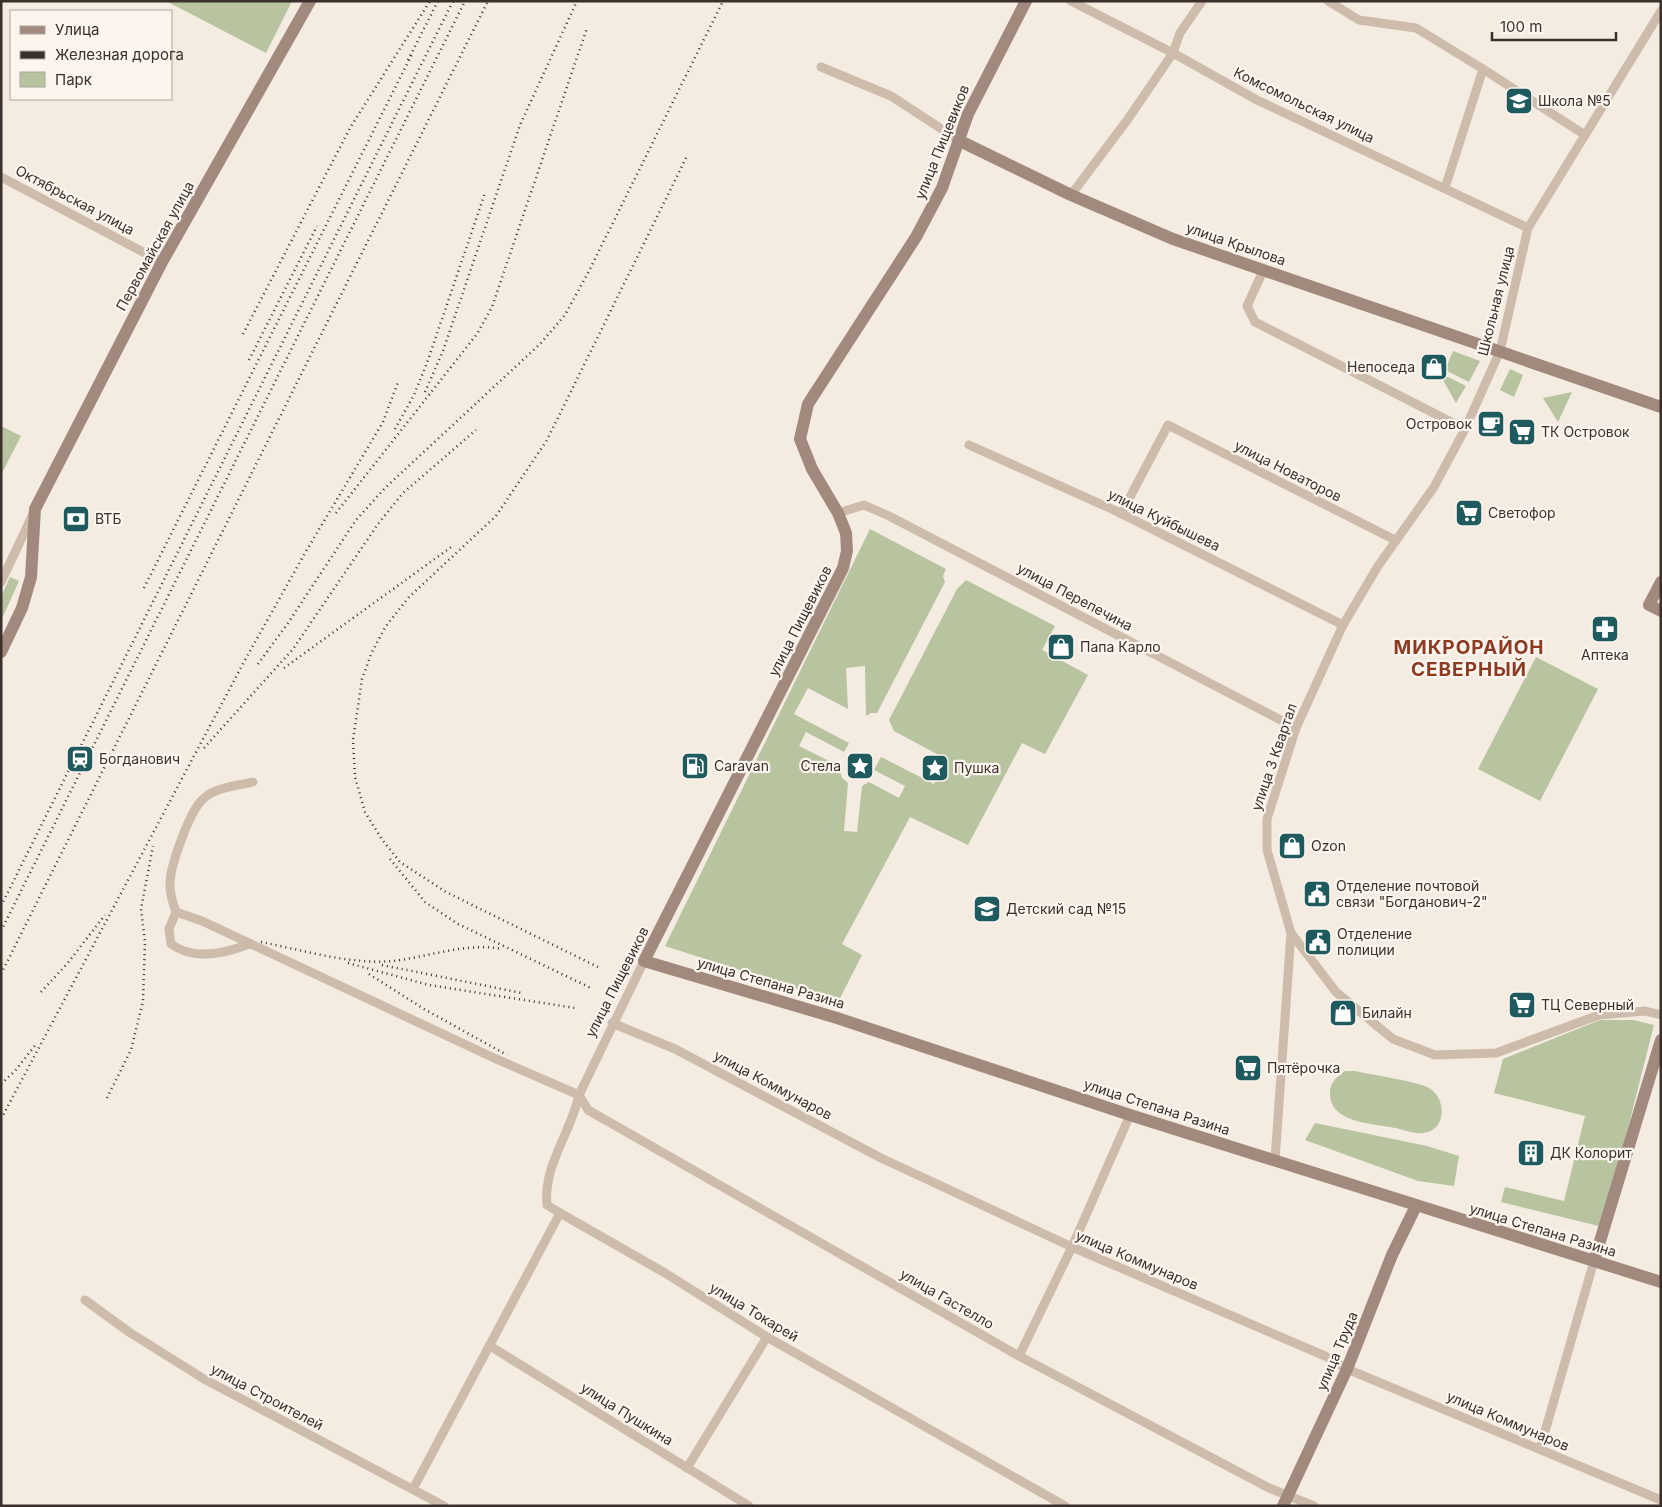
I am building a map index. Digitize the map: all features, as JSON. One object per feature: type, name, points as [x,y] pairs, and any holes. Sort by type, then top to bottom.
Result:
[{"type":"main road","name":"Первомайская улица","points":[[1,652],[22,608],[30,577],[35,509],[162,262],[310,1]]},
{"type":"main road","name":"улица Пищевиков","points":[[644,961],[843,568],[848,551],[846,534],[838,513],[812,469],[800,439],[808,404],[916,237],[942,188],[968,114],[1026,1]]},
{"type":"main road","name":"улица Крылова","points":[[960,141],[1071,195],[1173,239],[1661,406]]},
{"type":"main road","points":[[1661,582],[1649,605],[1661,611]]},
{"type":"main road","name":"улица Степана Разина","points":[[644,961],[837,1018],[1130,1115],[1661,1282]]},
{"type":"main road","points":[[1594,1261],[1661,1040]]},
{"type":"main road","name":"улица Труда","points":[[1286,1500],[1348,1369],[1392,1255],[1416,1206]]},
{"type":"street","name":"Комсомольская улица","points":[[1071,1],[1173,53],[1257,100],[1528,228]]},
{"type":"street","points":[[1071,195],[1128,119],[1173,53],[1180,34],[1202,1]]},
{"type":"street","points":[[1328,1],[1359,20],[1416,28],[1483,68],[1585,135]]},
{"type":"street","name":"Школьная улица","points":[[1343,625],[1394,540],[1434,487],[1465,429],[1500,351],[1528,228],[1661,11]]},
{"type":"street","name":"улица Крылова","points":[[821,67],[891,96],[960,141]]},
{"type":"street","points":[[1445,188],[1483,68]]},
{"type":"street","name":"Октябрьская улица","points":[[1,177],[162,262]]},
{"type":"street","points":[[1264,269],[1247,306],[1255,322],[1465,429]]},
{"type":"street","name":"улица Новаторов","points":[[1122,514],[1168,425],[1394,540]]},
{"type":"street","name":"улица Куйбышева","points":[[970,445],[1122,514],[1343,625]]},
{"type":"street","name":"улица Перепечина","points":[[838,513],[864,506],[889,516],[1296,728]]},
{"type":"street","name":"Первомайская улица","points":[[1,582],[35,509]]},
{"type":"street","name":"улица 3 Квартал","points":[[1292,933],[1268,850],[1266,834],[1271,805],[1296,728],[1343,625]]},
{"type":"street","points":[[249,944],[228,952],[204,954],[182,952],[171,944],[169,929],[176,912],[169,884],[174,861],[190,820],[202,800],[217,790],[253,782]]},
{"type":"street","points":[[176,912],[202,921],[579,1095]]},
{"type":"street","points":[[1292,933],[1336,992],[1393,1039],[1435,1055],[1496,1053],[1599,1015],[1645,1012],[1661,1016]]},
{"type":"street","points":[[1275,1160],[1292,933]]},
{"type":"street","name":"улица Пищевиков","points":[[560,1213],[547,1205],[546,1192],[549,1172],[575,1113],[579,1095],[612,1023],[644,961]]},
{"type":"street","name":"улица Коммунаров","points":[[612,1023],[675,1049],[881,1158],[1072,1248],[1316,1352],[1348,1369],[1661,1500]]},
{"type":"street","name":"улица Гастелло","points":[[579,1095],[588,1110],[1019,1356],[1269,1488],[1286,1500],[1314,1506]]},
{"type":"street","points":[[1019,1356],[1072,1248],[1130,1115]]},
{"type":"street","points":[[413,1489],[560,1213]]},
{"type":"street","name":"улица Токарей","points":[[560,1213],[665,1273],[767,1337],[1065,1506]]},
{"type":"street","points":[[1540,1449],[1594,1261]]},
{"type":"street","name":"улица Строителей","points":[[85,1300],[129,1332],[204,1379],[444,1506]]},
{"type":"street","points":[[687,1468],[767,1337]]},
{"type":"street","name":"улица Пушкина","points":[[490,1346],[749,1506]]},
{"type":"green space","points":[[166,1],[292,1],[266,53]]},
{"type":"green space","points":[[1453,351],[1480,361],[1469,382],[1445,370]]},
{"type":"green space","points":[[1510,369],[1523,375],[1514,397],[1500,390]]},
{"type":"green space","points":[[1444,375],[1466,386],[1456,403],[1443,380]]},
{"type":"green space","points":[[1572,392],[1558,422],[1543,398]]},
{"type":"green space","points":[[1,426],[21,436],[1,475]]},
{"type":"green space","points":[[870,529],[946,569],[943,576],[945,582],[877,713],[871,713],[866,716],[865,666],[846,668],[848,709],[808,688],[794,714],[849,743],[844,752],[806,732],[799,746],[839,766],[842,778],[848,783],[844,831],[857,832],[862,786],[869,782],[899,798],[905,786],[874,770],[881,757],[934,784],[948,760],[894,731],[889,720],[957,589],[966,580],[1055,626],[1042,650],[1088,675],[1045,754],[1022,743],[968,845],[910,817],[842,944],[862,955],[838,1002],[665,946]]},
{"type":"green space","points":[[10,577],[19,581],[1,621],[1,597]]},
{"type":"green space","points":[[1536,657],[1598,689],[1540,801],[1478,769]]},
{"type":"green space","points":[[1600,1020],[1633,1020],[1654,1025],[1603,1227],[1501,1202],[1505,1187],[1564,1201],[1585,1116],[1494,1093],[1503,1059]]},
{"type":"green space","points":[[1345,1071],[1394,1078],[1429,1088],[1439,1099],[1442,1114],[1440,1121],[1430,1131],[1419,1133],[1365,1123],[1344,1116],[1331,1102],[1330,1092],[1334,1080]]},
{"type":"green space","points":[[1315,1123],[1427,1146],[1459,1156],[1454,1186],[1418,1181],[1305,1140]]},
{"type":"railway","points":[[243,334],[350,128],[430,1]]},
{"type":"railway","points":[[408,60],[438,1]]},
{"type":"railway","points":[[1,906],[453,1]]},
{"type":"railway","points":[[1,931],[465,1]]},
{"type":"railway","points":[[1,974],[488,1]]},
{"type":"railway","points":[[425,392],[443,351],[520,125],[577,1]]},
{"type":"railway","points":[[258,664],[288,623],[356,520],[385,488],[540,344],[565,315],[589,271],[723,1]]},
{"type":"railway","points":[[336,513],[477,334],[492,307],[587,28]]},
{"type":"railway","points":[[144,588],[412,54]]},
{"type":"railway","points":[[598,967],[446,892],[400,862],[381,838],[365,812],[355,777],[353,740],[362,679],[372,652],[386,626],[409,597],[496,516],[547,440],[687,156]]},
{"type":"railway","points":[[395,429],[414,395],[427,363],[485,193]]},
{"type":"railway","points":[[249,360],[317,226]]},
{"type":"railway","points":[[1,1119],[245,660],[305,553],[383,422],[398,382]]},
{"type":"railway","points":[[204,748],[293,649],[378,524],[403,493],[476,430]]},
{"type":"railway","points":[[284,668],[454,545]]},
{"type":"railway","points":[[107,1098],[131,1050],[143,1001],[145,942],[141,909],[153,846]]},
{"type":"railway","points":[[390,859],[425,902],[458,924],[591,988]]},
{"type":"railway","points":[[41,992],[67,964],[105,915]]},
{"type":"railway","points":[[261,942],[343,959],[377,962],[475,947],[502,949]]},
{"type":"railway","points":[[348,963],[429,985],[575,1008]]},
{"type":"railway","points":[[382,965],[522,993]]},
{"type":"railway","points":[[369,974],[424,1009],[507,1055]]},
{"type":"railway","points":[[1,1084],[15,1071],[37,1043]]},
{"type":"place","name":"Школа №5","points":[[1519,101]]},
{"type":"place","name":"Непоседа","points":[[1434,367]]},
{"type":"place","name":"Островок","points":[[1491,424]]},
{"type":"place","name":"ТК Островок","points":[[1522,432]]},
{"type":"place","name":"Светофор","points":[[1469,513]]},
{"type":"place","name":"ВТБ","points":[[76,519]]},
{"type":"place","name":"Аптека","points":[[1605,629]]},
{"type":"place","name":"Папа Карло","points":[[1061,647]]},
{"type":"place","name":"Богданович","points":[[80,759]]},
{"type":"place","name":"Caravan","points":[[695,766]]},
{"type":"place","name":"Стела","points":[[860,766]]},
{"type":"place","name":"Пушка","points":[[935,768]]},
{"type":"place","name":"Ozon","points":[[1292,846]]},
{"type":"place","name":"Отделение почтовой связи \"Богданович-2\"","points":[[1317,894]]},
{"type":"place","name":"Детский сад №15","points":[[987,909]]},
{"type":"place","name":"Отделение полиции","points":[[1318,942]]},
{"type":"place","name":"ТЦ Северный","points":[[1522,1005]]},
{"type":"place","name":"Билайн","points":[[1343,1013]]},
{"type":"place","name":"Пятёрочка","points":[[1248,1068]]},
{"type":"place","name":"ДК Колорит","points":[[1531,1153]]},
{"type":"district","name":"МИКРОРАЙОН СЕВЕРНЫЙ","points":[[1469,658]]}]
